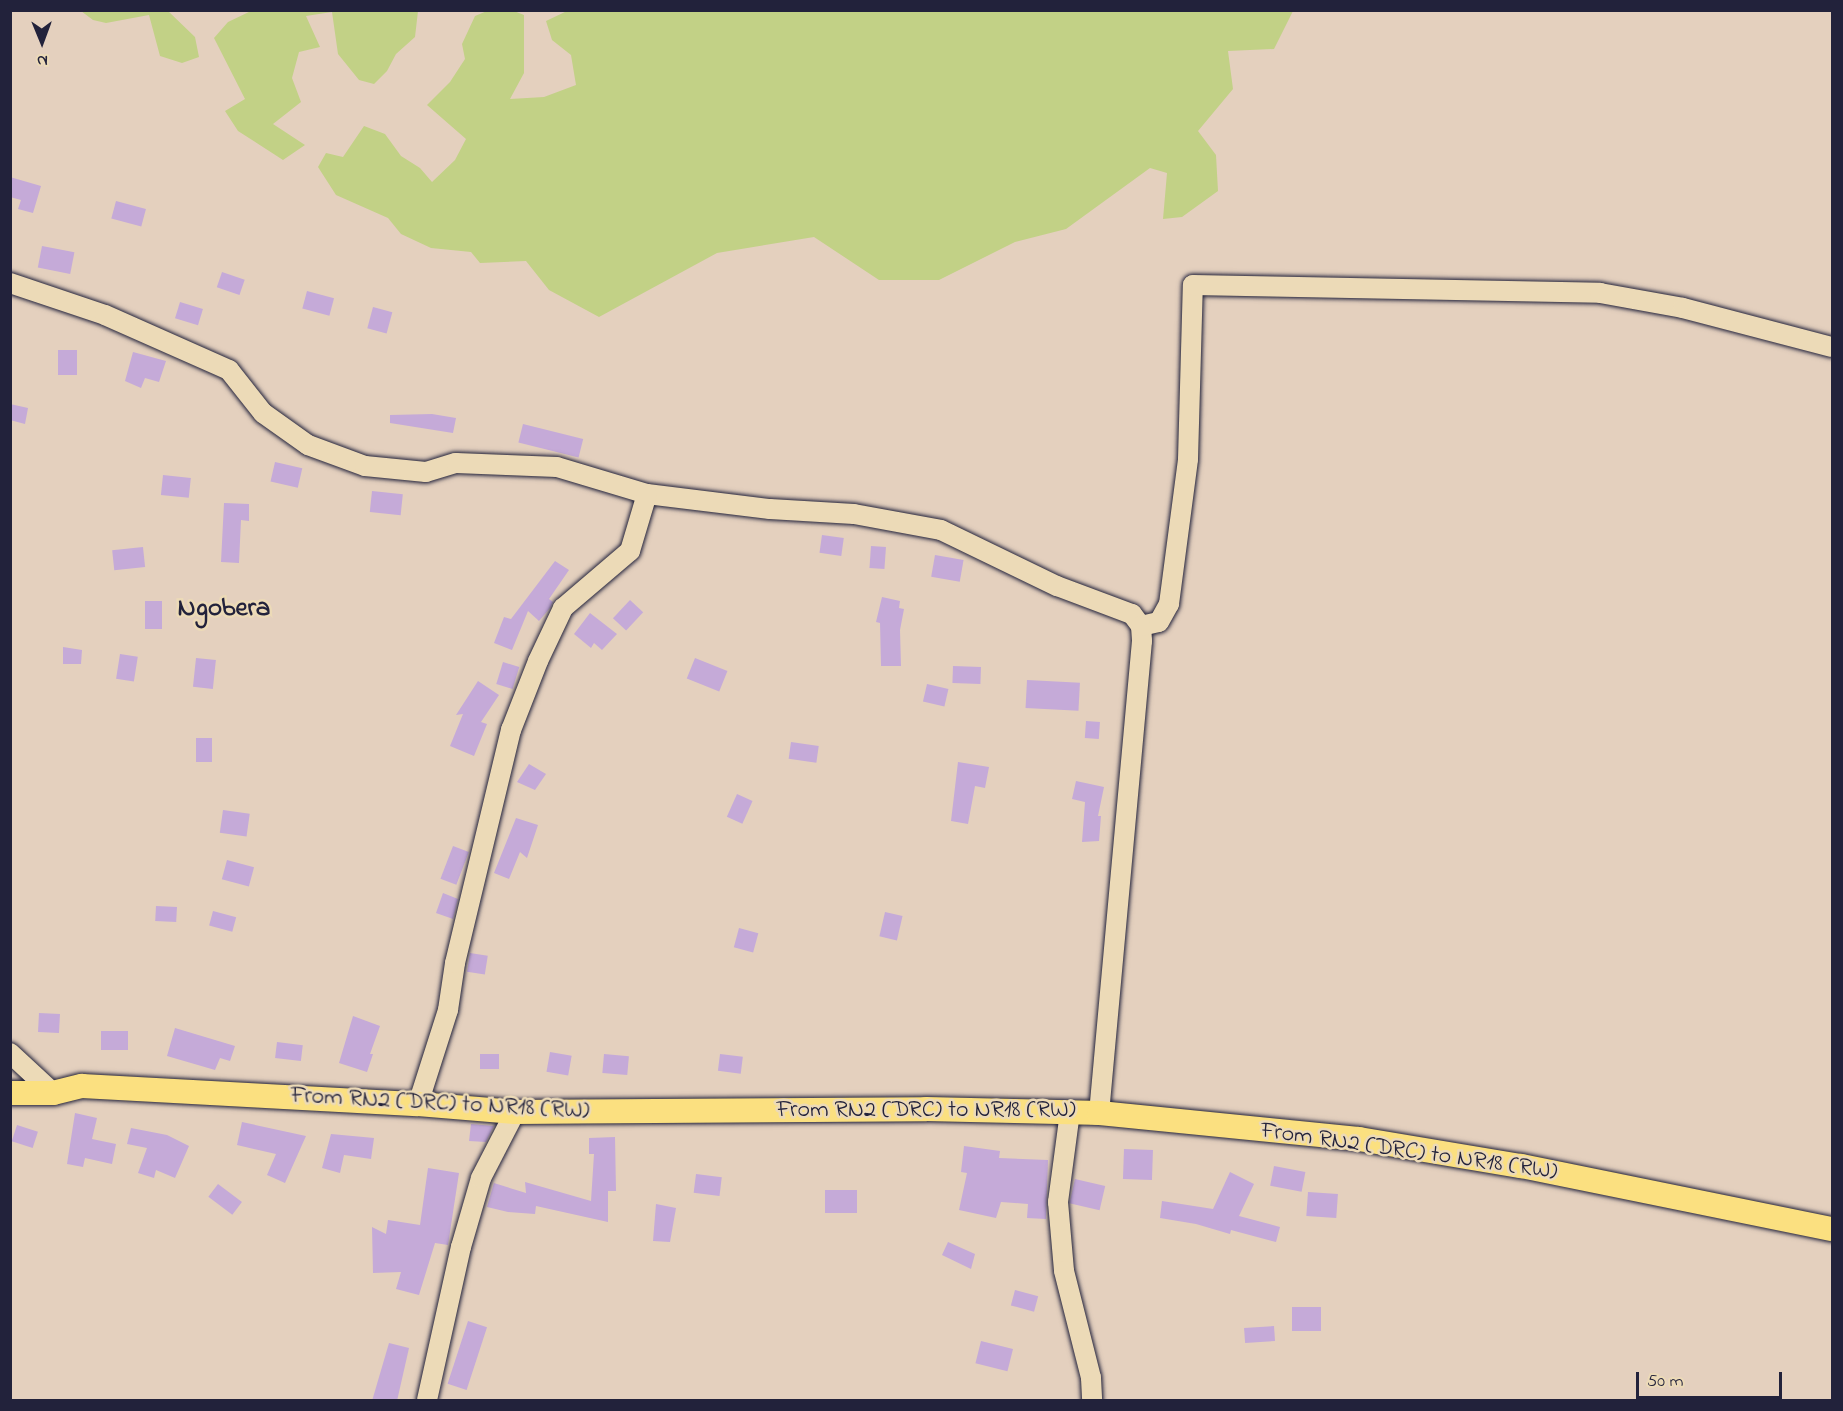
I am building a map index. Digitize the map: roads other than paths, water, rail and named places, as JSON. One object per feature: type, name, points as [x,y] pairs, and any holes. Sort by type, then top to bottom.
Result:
[{"type":"main road","name":"From RN2 (DRC) to NR18 (RW)","points":[[10,1093],[53,1093],[82,1086],[418,1104],[515,1112],[915,1110],[1099,1113],[1359,1139],[1532,1168],[1833,1229]]},
{"type":"street","points":[[10,283],[105,315],[229,370],[263,413],[308,445],[365,466],[426,472],[456,464],[557,467],[647,494],[771,508],[854,513],[941,530],[1057,586],[1132,614],[1141,626],[1119,907],[1099,1113]]},
{"type":"street","points":[[1141,626],[1159,622],[1169,604],[1188,459],[1193,285],[1600,293],[1683,308],[1833,347]]},
{"type":"street","points":[[418,1104],[448,1010],[455,963],[511,730],[538,661],[563,608],[630,551],[647,494]]},
{"type":"street","points":[[10,1053],[53,1093]]},
{"type":"street","points":[[427,1401],[461,1247],[481,1178],[515,1112]]},
{"type":"street","points":[[1070,1112],[1058,1202],[1064,1271],[1091,1378],[1092,1401]]},
{"type":"district","name":"Ngobera","points":[[224,609]]}]
